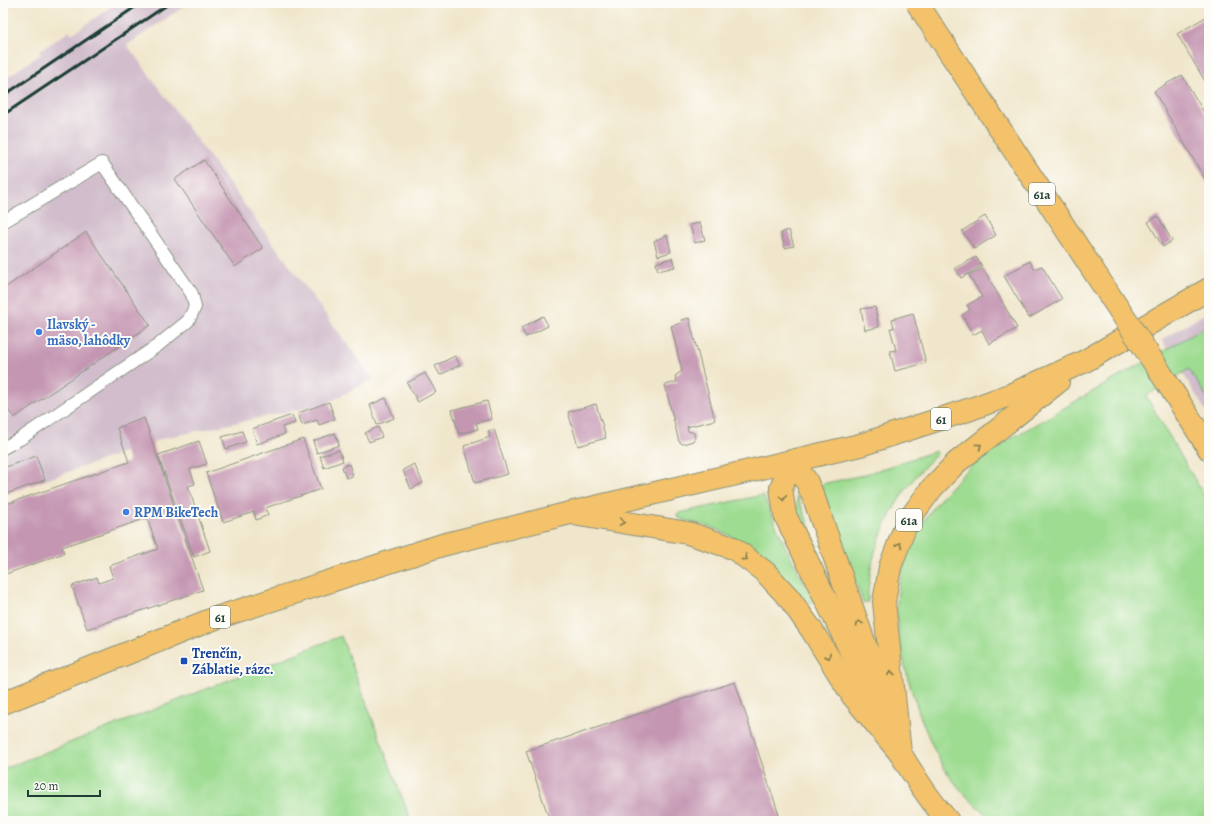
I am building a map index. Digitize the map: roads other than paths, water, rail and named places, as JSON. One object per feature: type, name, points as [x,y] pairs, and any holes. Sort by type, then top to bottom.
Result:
[{"type":"main road","name":"61a","points":[[917,3],[1168,384],[1209,449]]},
{"type":"main road","name":"61","points":[[3,703],[213,619],[442,545],[570,513],[860,445],[964,412],[1012,394],[1085,361],[1209,289]]},
{"type":"main road","name":"61a","points":[[900,753],[884,602],[890,567],[908,522],[932,488],[956,463],[1085,361]]},
{"type":"main road","name":"61a","points":[[900,753],[863,635],[815,501],[806,480],[792,462],[781,488],[785,515],[900,753],[921,787],[948,821]]},
{"type":"main road","name":"61a","points":[[570,513],[688,533],[733,548],[765,572],[789,598],[811,629],[852,695],[900,753]]},
{"type":"lane","points":[[3,222],[102,163],[192,294],[195,307],[188,322],[157,346],[20,439],[3,448]]},
{"type":"railway","points":[[3,96],[141,3]]},
{"type":"railway","points":[[3,115],[170,3]]},
{"type":"place","name":"Ilavský - mäso, lahôdky","points":[[39,332]]},
{"type":"place","name":"RPM BikeTech","points":[[126,512]]},
{"type":"place","name":"Trenčín, Záblatie, rázc.","points":[[184,661]]}]
